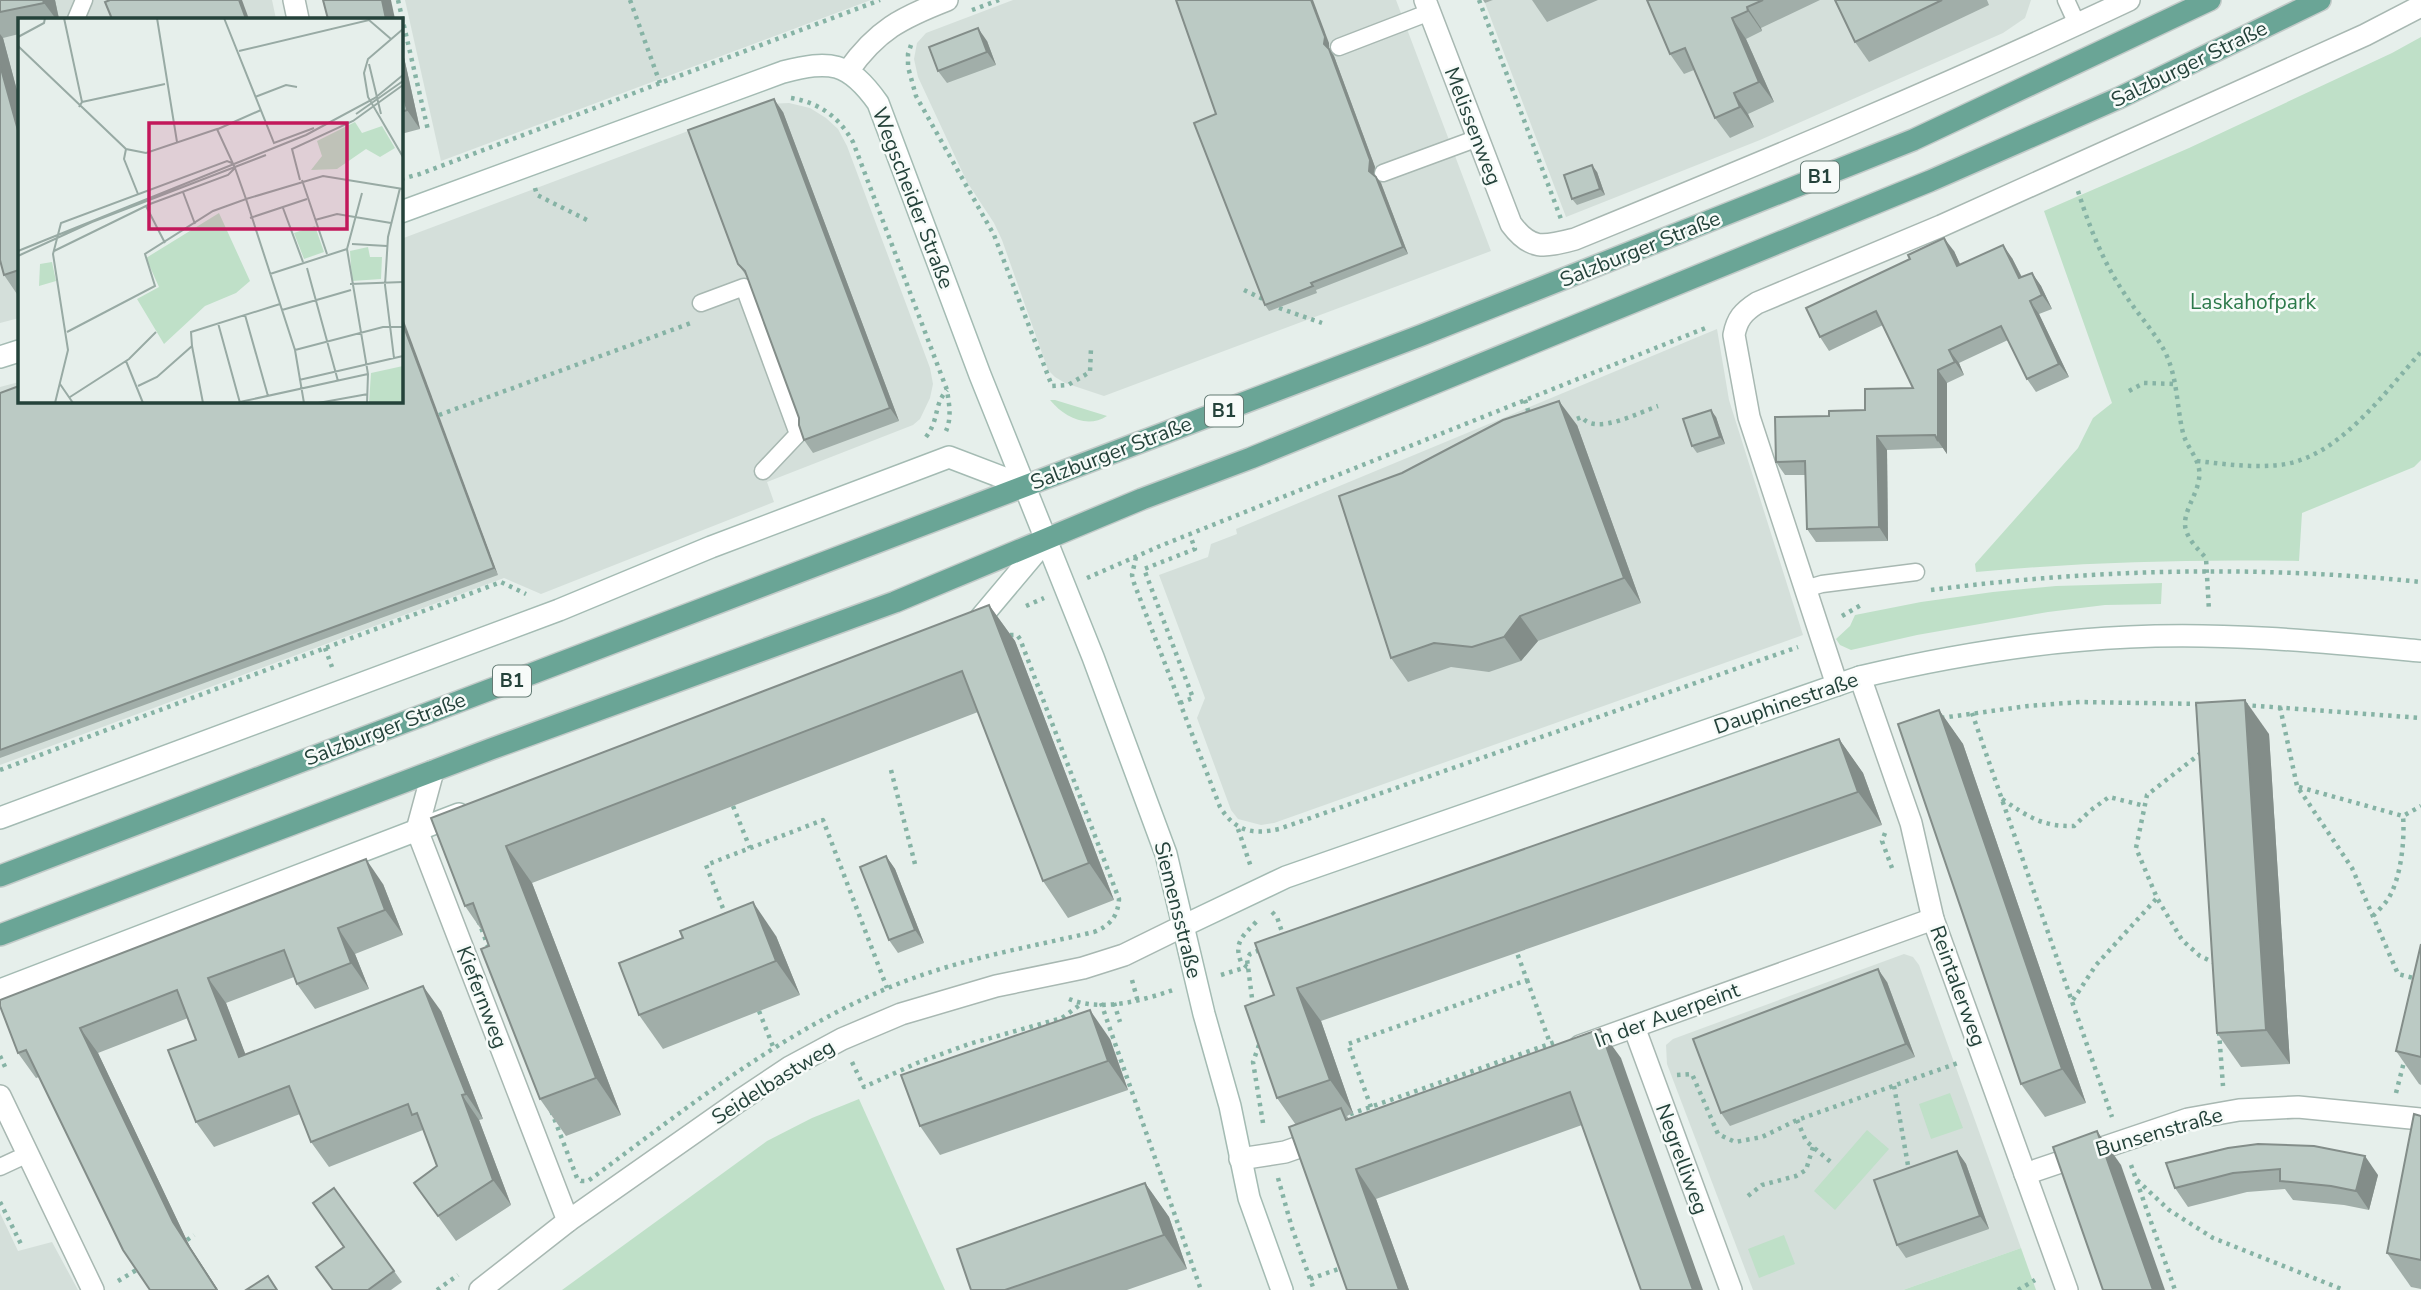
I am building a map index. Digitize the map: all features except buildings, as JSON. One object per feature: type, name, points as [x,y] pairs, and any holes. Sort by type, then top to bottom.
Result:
[{"type":"main road","name":"Salzburger Straße","points":[[0,876],[1422,335],[1913,140],[2210,0]]},
{"type":"main road","name":"Salzburger Straße","points":[[0,935],[433,771],[895,602],[1142,499],[1251,458],[1930,181],[2119,98],[2320,0]]},
{"type":"street","points":[[294,0],[298,18]]},
{"type":"street","points":[[2077,24],[2129,0]]},
{"type":"street","name":"Melissenweg","points":[[1427,6],[1511,224],[1521,238],[1531,244],[1548,246],[1575,239],[1859,122],[2077,24]]},
{"type":"street","name":"Salzburger Straße","points":[[1736,323],[1743,312],[1757,303],[1941,226],[2365,35],[2421,6]]},
{"type":"street","points":[[402,212],[783,72],[813,65],[848,71],[877,36],[910,14],[953,7]]},
{"type":"street","name":"Wegscheider Straße","points":[[848,71],[863,81],[878,103],[980,375],[1046,540]]},
{"type":"street","points":[[1736,323],[1736,350],[1749,416],[1837,685]]},
{"type":"street","points":[[0,357],[18,351]]},
{"type":"street","points":[[0,818],[559,610],[945,448],[1025,486]]},
{"type":"street","name":"Siemensstraße","points":[[1046,540],[1166,853],[1230,1106],[1249,1198],[1282,1290]]},
{"type":"street","name":"Salzburger Straße","points":[[955,637],[968,632],[1046,540]]},
{"type":"street","name":"Dauphinestraße","points":[[1183,926],[1286,877],[1860,677],[1968,654],[2051,642],[2129,637],[2210,636],[2421,651]]},
{"type":"street","name":"Reintalerweg","points":[[1860,677],[1911,823],[1933,919],[2067,1290]]},
{"type":"street","points":[[417,830],[433,771]]},
{"type":"street","points":[[0,989],[481,805]]},
{"type":"street","name":"Kiefernweg","points":[[417,830],[568,1221]]},
{"type":"street","name":"In der Auerpeint","points":[[1557,1046],[1634,1027],[1933,919]]},
{"type":"street","name":"Seidelbastweg","points":[[480,1290],[568,1221],[749,1094],[790,1067],[842,1039],[901,1014],[996,986],[1083,968],[1124,955],[1183,926]]},
{"type":"street","name":"Negrelliweg","points":[[1634,1027],[1731,1290]]},
{"type":"street","points":[[0,1096],[28,1154],[102,1287]]},
{"type":"street","name":"Bunsenstraße","points":[[2025,1174],[2188,1119],[2239,1110],[2298,1107],[2421,1119]]},
{"type":"street","points":[[1240,1159],[1279,1162],[1335,1127]]},
{"type":"lane","points":[[76,18],[84,0]]},
{"type":"lane","points":[[2066,0],[2077,24]]},
{"type":"lane","points":[[1339,47],[1427,6]]},
{"type":"lane","points":[[1383,173],[1478,138]]},
{"type":"lane","points":[[701,303],[744,287],[797,434],[763,471]]},
{"type":"lane","points":[[1805,589],[1822,584],[1916,572]]},
{"type":"lane","points":[[0,1167],[28,1154]]},
{"type":"path","points":[[398,0],[428,130]]},
{"type":"path","points":[[630,0],[660,83]]},
{"type":"path","points":[[402,179],[881,0]]},
{"type":"path","points":[[953,7],[999,0]]},
{"type":"path","points":[[1479,0],[1563,224]]},
{"type":"path","points":[[912,42],[908,67],[916,96],[994,235],[1052,386],[1069,385],[1090,372],[1091,348]]},
{"type":"path","points":[[786,97],[804,100],[825,109],[842,124],[853,142],[947,390],[950,408],[945,448]]},
{"type":"path","points":[[2077,188],[2089,226],[2103,257],[2122,291],[2163,348],[2176,384],[2183,435],[2200,471],[2198,486],[2185,516],[2185,530],[2206,558],[2210,636]]},
{"type":"path","points":[[537,195],[591,222]]},
{"type":"path","points":[[1244,290],[1265,300]]},
{"type":"path","points":[[1279,308],[1322,323]]},
{"type":"path","points":[[439,415],[694,321]]},
{"type":"path","points":[[1066,588],[1136,556],[1717,323],[1736,323]]},
{"type":"path","points":[[2197,461],[2253,466],[2281,465],[2304,459],[2325,449],[2352,427],[2421,352]]},
{"type":"path","points":[[2129,391],[2144,383],[2176,384]]},
{"type":"path","points":[[924,439],[936,421],[937,401],[947,390]]},
{"type":"path","points":[[1525,400],[1532,423]]},
{"type":"path","points":[[1559,426],[1583,417],[1591,425],[1601,426],[1658,406]]},
{"type":"path","points":[[1180,703],[1193,698],[1144,569],[1195,549],[1190,535]]},
{"type":"path","points":[[1136,556],[1133,565],[1134,583],[1220,807],[1237,828],[1252,833],[1279,829],[1804,645],[1833,628],[1843,615],[1873,601]]},
{"type":"path","points":[[1929,591],[2074,575],[2207,571],[2283,572],[2421,582]]},
{"type":"path","points":[[0,770],[501,582],[538,600]]},
{"type":"path","points":[[1010,635],[1017,635],[1119,899],[1119,909],[1106,928],[986,956],[887,988],[774,1049],[724,1080],[588,1181],[581,1181],[577,1178],[453,852],[456,836],[564,794],[637,779],[1010,635]]},
{"type":"path","points":[[1933,719],[2080,702],[2208,704]]},
{"type":"path","points":[[2197,704],[2198,716]]},
{"type":"path","points":[[2239,705],[2421,718]]},
{"type":"path","points":[[2280,707],[2297,786],[2352,868],[2398,974],[2421,980]]},
{"type":"path","points":[[1972,713],[2115,1124]]},
{"type":"path","points":[[2200,741],[2202,764]]},
{"type":"path","points":[[2201,753],[2147,795],[2136,848],[2157,898],[2182,940],[2200,956],[2215,963]]},
{"type":"path","points":[[891,769],[916,868]]},
{"type":"path","points":[[2297,786],[2403,816],[2421,806]]},
{"type":"path","points":[[2001,798],[2042,824],[2063,826],[2074,826],[2109,797],[2145,806]]},
{"type":"path","points":[[733,806],[750,848]]},
{"type":"path","points":[[2373,916],[2388,900],[2394,886],[2405,835],[2403,816]]},
{"type":"path","points":[[726,917],[706,865],[823,820],[887,988]]},
{"type":"path","points":[[1888,826],[1882,841],[1894,873]]},
{"type":"path","points":[[2072,1000],[2096,965],[2157,898]]},
{"type":"path","points":[[1264,905],[1277,917],[1285,941]]},
{"type":"path","points":[[1247,967],[1241,962],[1237,945],[1241,937],[1260,918]]},
{"type":"path","points":[[1276,944],[1295,938]]},
{"type":"path","points":[[1255,1019],[1247,967],[1250,954],[1266,948]]},
{"type":"path","points":[[1335,1127],[1371,1107],[1557,1046],[1517,953]]},
{"type":"path","points":[[2214,954],[2216,975]]},
{"type":"path","points":[[850,1058],[864,1087],[965,1045],[1062,1018],[1081,1004],[1138,1002],[1247,967]]},
{"type":"path","points":[[1371,1107],[1348,1044],[1527,980]]},
{"type":"path","points":[[1101,1003],[1201,1290]]},
{"type":"path","points":[[1114,1003],[1120,1022]]},
{"type":"path","points":[[759,1011],[774,1049]]},
{"type":"path","points":[[1062,1018],[1065,1029]]},
{"type":"path","points":[[2219,1024],[2224,1094]]},
{"type":"path","points":[[1257,1032],[1264,1054]]},
{"type":"path","points":[[2220,1036],[2229,1035]]},
{"type":"path","points":[[965,1045],[969,1058]]},
{"type":"path","points":[[1259,1045],[1253,1062],[1265,1133],[1279,1162],[1278,1178],[1314,1290]]},
{"type":"path","points":[[2395,1098],[2406,1051]]},
{"type":"path","points":[[1667,1076],[1692,1074],[1718,1134],[1735,1142],[1762,1137],[1797,1120],[1962,1062]]},
{"type":"path","points":[[1894,1086],[1909,1171]]},
{"type":"path","points":[[1797,1120],[1806,1141],[1832,1163]]},
{"type":"path","points":[[1748,1196],[1762,1185],[1796,1176],[1806,1170],[1813,1147]]},
{"type":"path","points":[[2129,1157],[2175,1290]]},
{"type":"path","points":[[1278,1178],[1279,1162]]},
{"type":"path","points":[[2137,1180],[2169,1210],[2213,1238],[2344,1290]]},
{"type":"path","points":[[0,1202],[22,1246]]},
{"type":"path","points":[[187,1240],[194,1235]]},
{"type":"path","points":[[1311,1279],[1348,1266]]},
{"type":"path","points":[[102,1287],[138,1269]]},
{"type":"path","points":[[2018,1290],[2041,1278]]},
{"type":"shaded area","points":[[0,0],[272,0],[276,18],[18,18],[18,318],[0,323]]},
{"type":"shaded area","points":[[405,0],[871,0],[441,161]]},
{"type":"shaded area","points":[[1013,0],[1396,0],[1491,251],[1104,396],[1065,383],[1048,370],[1002,240],[967,182],[918,77],[914,59],[917,43],[926,33]]},
{"type":"shaded area","points":[[1493,0],[2031,0],[2025,18],[2003,33],[1760,140],[1566,217],[1485,3]]},
{"type":"shaded area","points":[[789,103],[810,108],[838,129],[847,146],[930,368],[933,384],[920,419],[913,425],[767,482],[774,502],[541,594],[504,578],[0,765],[0,387],[18,382],[18,402],[402,402],[402,239],[766,104]]},
{"type":"shaded area","points":[[1717,329],[1729,400],[1803,635],[1274,823],[1261,825],[1238,819],[1231,810],[1197,718],[1205,698],[1159,575],[1208,557],[1211,544],[1237,534],[1236,529]]},
{"type":"shaded area","points":[[1904,954],[1913,957],[1919,965],[2021,1248],[1903,1290],[1753,1290],[1667,1064],[1666,1045],[1673,1039]]},
{"type":"shaded area","points":[[0,1213],[18,1251],[52,1242],[78,1290],[0,1290]]},
{"type":"green space","name":"Laskahofpark","points":[[2421,37],[2421,460],[2414,467],[2302,513],[2299,561],[2138,562],[1976,572],[1975,564],[2078,448],[2093,418],[2112,403],[2044,211],[2189,148]]},
{"type":"green space","points":[[1050,400],[1107,416],[1092,421],[1076,419],[1062,412]]},
{"type":"green space","points":[[2162,583],[2161,604],[2105,605],[2048,612],[1917,635],[1851,650],[1840,645],[1836,639],[1850,626],[1855,615],[1921,602],[2056,586]]},
{"type":"green space","points":[[1950,1093],[1963,1128],[1931,1139],[1919,1104]]},
{"type":"green space","points":[[859,1099],[945,1290],[562,1290],[767,1141],[812,1118]]},
{"type":"green space","points":[[1867,1130],[1889,1149],[1835,1210],[1814,1191]]},
{"type":"green space","points":[[1784,1235],[1795,1264],[1759,1278],[1748,1249]]},
{"type":"green space","points":[[2021,1248],[2036,1290],[1903,1290]]}]
